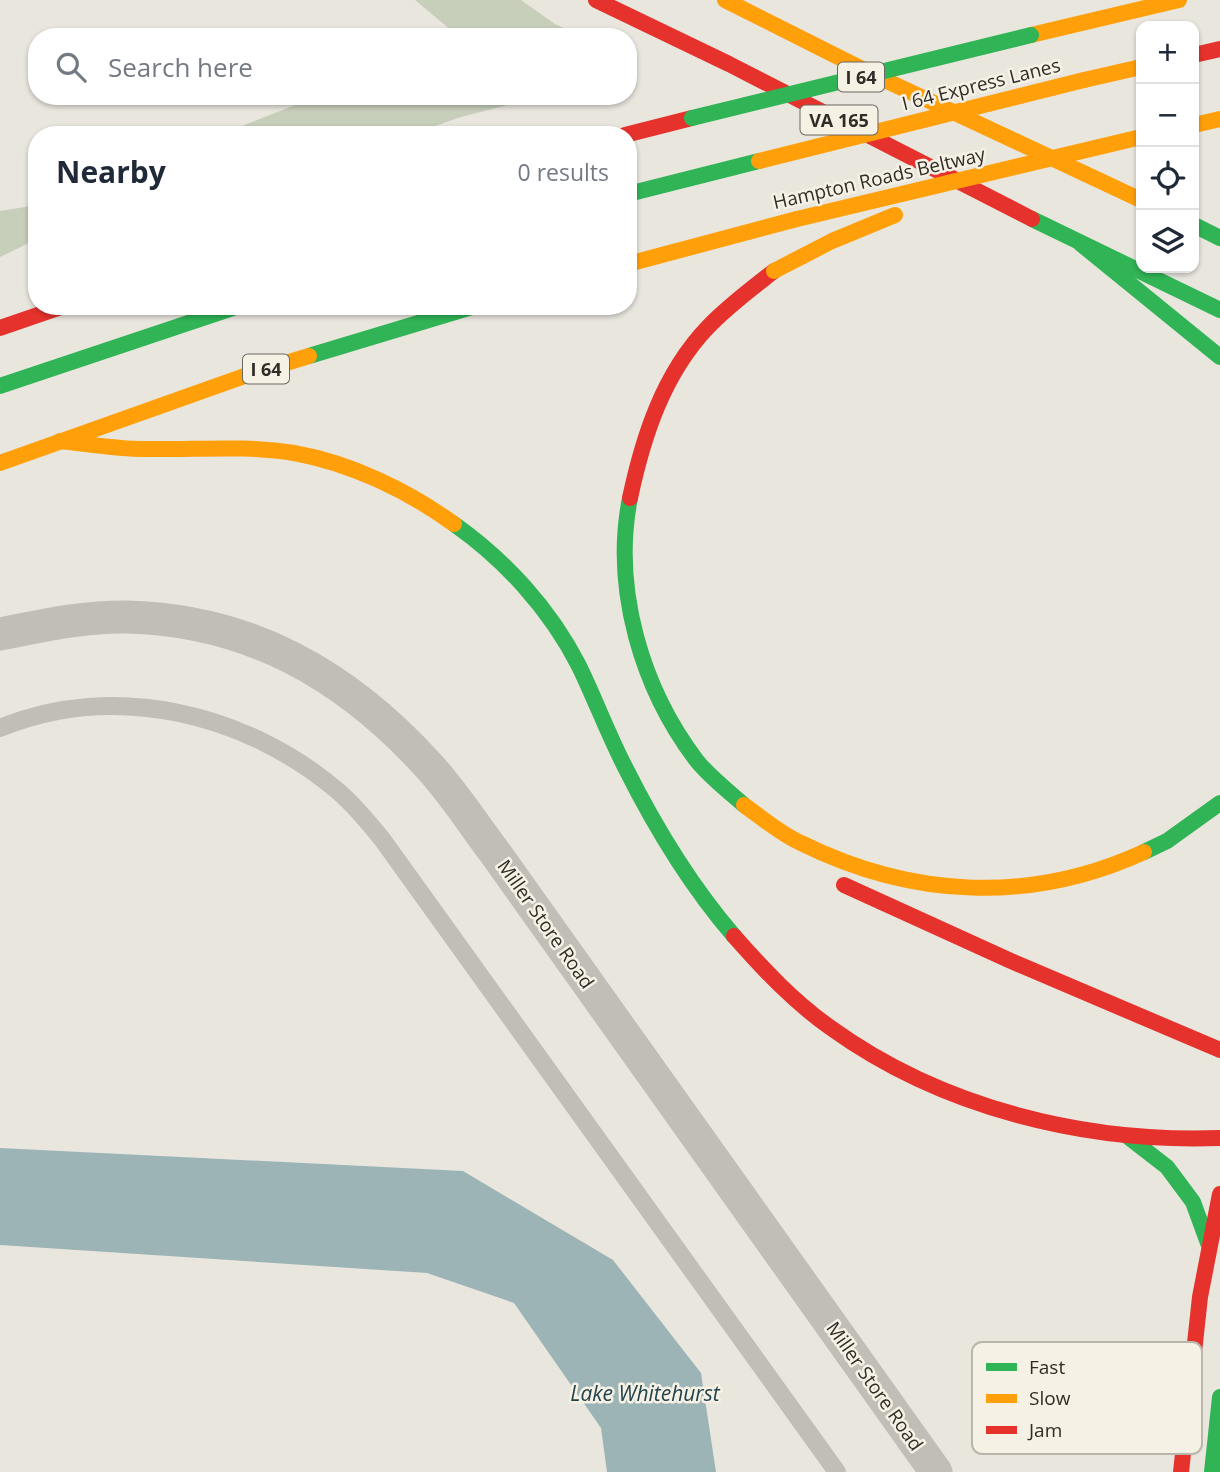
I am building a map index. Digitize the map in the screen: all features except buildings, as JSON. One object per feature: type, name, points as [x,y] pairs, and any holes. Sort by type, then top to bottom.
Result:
[{"type":"main road","name":"VA 165","points":[[596,0],[729,64],[1081,244],[1220,310]]},
{"type":"main road","name":"VA 165","points":[[725,0],[872,74],[1136,198]]},
{"type":"main road","name":"I 64","points":[[637,132],[1179,0]]},
{"type":"main road","points":[[1199,54],[1220,49]]},
{"type":"main road","name":"I 64 Express Lanes","points":[[637,192],[1136,68]]},
{"type":"main road","points":[[1199,124],[1220,119]]},
{"type":"main road","name":"Hampton Roads Beltway","points":[[637,262],[797,219],[1136,139]]},
{"type":"main road","points":[[1007,169],[832,241],[774,271],[719,315],[688,350],[651,414],[636,457],[628,494],[624,540],[626,576],[635,632],[652,685],[669,719],[695,758],[722,787],[763,820],[822,855],[878,876],[958,889],[1008,889],[1058,883],[1101,870],[1146,851],[1200,821],[1220,803]]},
{"type":"main road","points":[[1199,227],[1220,237]]},
{"type":"main road","points":[[1081,244],[1220,357]]},
{"type":"main road","points":[[0,328],[38,315]]},
{"type":"main road","points":[[0,386],[212,315]]},
{"type":"main road","name":"I 64","points":[[0,463],[253,373],[445,315]]},
{"type":"main road","points":[[60,442],[144,449],[194,447],[260,450],[315,458],[377,480],[426,505],[471,536],[502,564],[545,612],[573,654],[624,766],[684,869],[757,963],[809,1012],[867,1053],[931,1085],[975,1102],[1048,1122],[1127,1136],[1178,1141],[1220,1138]]},
{"type":"main road","points":[[763,820],[785,851],[795,859]]},
{"type":"main road","points":[[830,878],[1220,1050]]},
{"type":"main road","points":[[1154,1022],[1189,1021]]},
{"type":"main road","points":[[1127,1136],[1167,1167],[1193,1202],[1208,1243]]},
{"type":"main road","points":[[1195,1342],[1208,1243],[1220,1195]]},
{"type":"main road","points":[[1212,1472],[1220,1397]]},
{"type":"main road","points":[[1173,1472],[1177,1454]]},
{"type":"main road","points":[[1181,1472],[1182,1454]]},
{"type":"street","name":"Miller Store Road","points":[[0,634],[69,620],[125,617],[181,620],[269,645],[319,672],[391,727],[430,768],[493,850],[936,1472]]},
{"type":"lane","points":[[0,728],[40,715],[71,709],[121,707],[177,712],[232,727],[264,742],[295,759],[341,793],[382,839],[837,1472]]},
{"type":"green space","points":[[415,0],[521,0],[564,28],[448,28]]},
{"type":"green space","points":[[295,105],[508,105],[435,126],[242,126]]},
{"type":"green space","points":[[28,206],[28,243],[0,257],[0,211]]},
{"type":"water","name":"Lake Whitehurst","points":[[0,1148],[463,1171],[613,1260],[701,1373],[716,1472],[607,1472],[601,1428],[514,1303],[427,1273],[0,1245]]},
{"type":"traffic: fast","points":[[692,118],[1031,35]]},
{"type":"traffic: fast","points":[[637,192],[759,161]]},
{"type":"traffic: fast","points":[[1032,219],[1220,310]]},
{"type":"traffic: fast","points":[[1199,228],[1220,238]]},
{"type":"traffic: fast","points":[[1081,244],[1220,357]]},
{"type":"traffic: fast","points":[[0,386],[212,315]]},
{"type":"traffic: fast","points":[[309,356],[445,315]]},
{"type":"traffic: fast","points":[[630,498],[625,532],[625,567],[636,637],[647,670],[678,733],[697,761],[744,805]]},
{"type":"traffic: fast","points":[[454,524],[491,553],[525,587],[554,625],[579,666],[619,755],[661,833],[688,876],[734,936]]},
{"type":"traffic: fast","points":[[1144,852],[1167,841],[1220,803]]},
{"type":"traffic: fast","points":[[1127,1136],[1167,1167],[1193,1202],[1208,1243]]},
{"type":"traffic: fast","points":[[1212,1472],[1220,1397]]},
{"type":"traffic: slow","points":[[725,0],[872,74],[1136,198]]},
{"type":"traffic: slow","points":[[1031,35],[1179,0]]},
{"type":"traffic: slow","points":[[1084,80],[1136,68]]},
{"type":"traffic: slow","points":[[759,161],[1084,80]]},
{"type":"traffic: slow","points":[[1199,124],[1220,119]]},
{"type":"traffic: slow","points":[[797,219],[1136,138]]},
{"type":"traffic: slow","points":[[774,271],[832,241],[895,215]]},
{"type":"traffic: slow","points":[[637,262],[797,219]]},
{"type":"traffic: slow","points":[[0,463],[253,373],[309,356]]},
{"type":"traffic: slow","points":[[60,441],[134,449],[239,448],[294,453],[357,471],[397,489],[454,524]]},
{"type":"traffic: slow","points":[[744,805],[794,839],[843,861],[886,875],[929,884],[972,888],[1015,887],[1101,869],[1144,852]]},
{"type":"traffic: jam","points":[[596,0],[729,64],[1032,219]]},
{"type":"traffic: jam","points":[[1199,54],[1220,49]]},
{"type":"traffic: jam","points":[[637,132],[692,118]]},
{"type":"traffic: jam","points":[[630,498],[641,452],[657,407],[679,365],[692,345],[716,319],[774,271]]},
{"type":"traffic: jam","points":[[0,328],[38,315]]},
{"type":"traffic: jam","points":[[844,885],[1011,961],[1220,1050]]},
{"type":"traffic: jam","points":[[734,936],[779,985],[817,1018],[874,1056],[920,1080],[1016,1115],[1067,1126],[1118,1134],[1220,1138]]},
{"type":"traffic: jam","points":[[1195,1342],[1200,1297],[1220,1194]]},
{"type":"traffic: jam","points":[[1181,1472],[1183,1454]]}]
